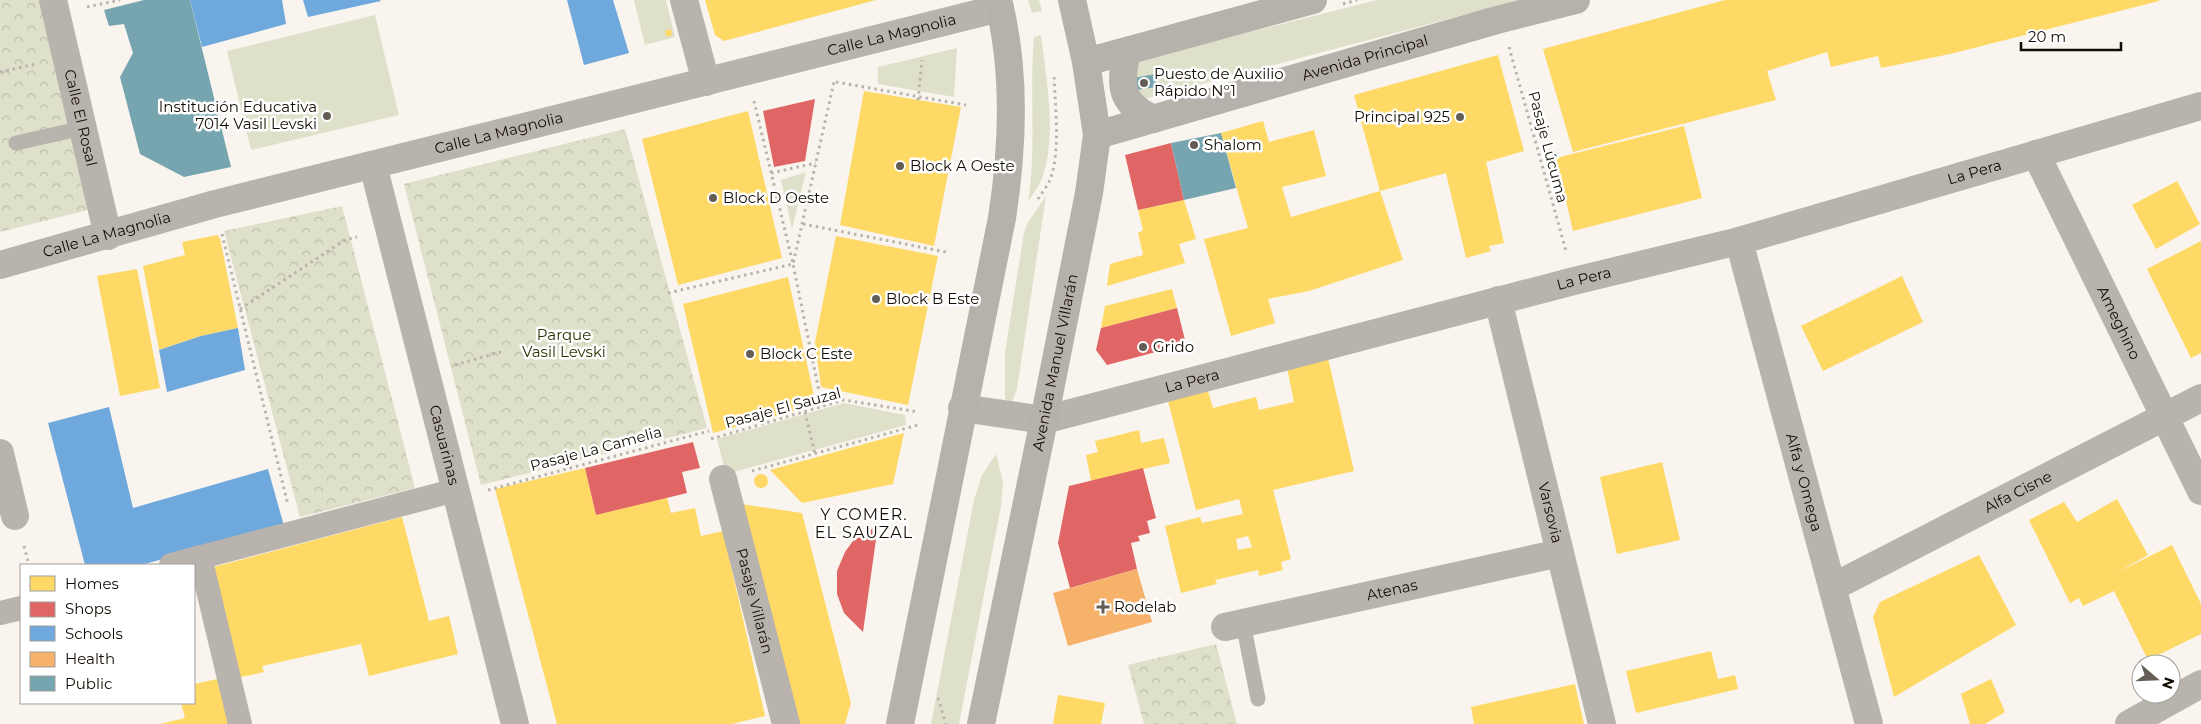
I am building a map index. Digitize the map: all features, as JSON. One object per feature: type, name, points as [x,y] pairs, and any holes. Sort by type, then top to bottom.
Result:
[{"type":"main road","name":"Avenida Manuel Villarán","points":[[981,724],[1044,420],[1088,193],[1097,135],[1086,62],[1072,0]]},
{"type":"main road","points":[[1086,62],[1314,0]]},
{"type":"main road","name":"Avenida Principal","points":[[1097,135],[1501,19],[1576,0]]},
{"type":"main road","points":[[900,724],[962,408],[1002,218],[1009,173],[1011,124],[1006,38],[999,4]]},
{"type":"main road","points":[[1127,52],[1122,72],[1127,98],[1137,111],[1154,119]]},
{"type":"street","name":"Calle El Rosal","points":[[54,0],[108,236]]},
{"type":"street","points":[[684,0],[706,82]]},
{"type":"street","name":"Calle La Magnolia","points":[[0,265],[108,236],[215,204],[706,82],[999,4]]},
{"type":"street","name":"La Pera","points":[[962,408],[1044,420],[1498,300],[1739,240],[2201,106]]},
{"type":"street","name":"Ameghino","points":[[2036,154],[2201,490]]},
{"type":"street","name":"Casuarinas","points":[[373,165],[515,724]]},
{"type":"street","name":"Alfa y Omega","points":[[1739,240],[1869,724]]},
{"type":"street","name":"Varsovia","points":[[1498,300],[1602,724]]},
{"type":"street","name":"Alfa Cisne","points":[[1833,586],[2201,398]]},
{"type":"street","points":[[0,453],[15,516]]},
{"type":"street","name":"Pasaje Villarán","points":[[723,479],[786,724]]},
{"type":"street","points":[[175,564],[456,490]]},
{"type":"street","name":"Atenas","points":[[1234,625],[1560,553]]},
{"type":"street","points":[[200,557],[240,724]]},
{"type":"street","points":[[0,614],[20,608]]},
{"type":"street","points":[[2129,724],[2201,684]]},
{"type":"lane","points":[[16,143],[83,128]]},
{"type":"lane","points":[[1234,625],[1258,698]]},
{"type":"path","name":"Pasaje Lúcuma","points":[[1501,19],[1574,281]]},
{"type":"path","points":[[919,99],[922,55]]},
{"type":"path","points":[[0,72],[66,57]]},
{"type":"path","points":[[1036,202],[1050,180],[1053,166],[1056,115],[1054,70]]},
{"type":"path","points":[[793,264],[835,77]]},
{"type":"path","points":[[834,82],[919,99],[966,104]]},
{"type":"path","points":[[752,93],[793,264],[822,406]]},
{"type":"path","points":[[772,173],[816,163]]},
{"type":"path","points":[[215,204],[294,532]]},
{"type":"path","points":[[803,224],[946,252]]},
{"type":"path","points":[[240,310],[345,240],[356,237]]},
{"type":"path","points":[[668,293],[793,264]]},
{"type":"path","points":[[426,371],[500,352]]},
{"type":"path","name":"Pasaje El Sauzal","points":[[711,439],[844,400],[919,412]]},
{"type":"path","points":[[805,412],[815,454]]},
{"type":"path","points":[[723,479],[918,425]]},
{"type":"path","name":"Pasaje La Camelia","points":[[488,490],[709,431]]},
{"type":"green space","points":[[0,0],[44,0],[88,210],[0,232]]},
{"type":"green space","points":[[634,0],[666,0],[675,37],[645,45]]},
{"type":"green space","points":[[1028,0],[1039,0],[1042,11],[1032,13]]},
{"type":"green space","points":[[1377,0],[1520,0],[1141,100],[1129,67],[1147,58]]},
{"type":"green space","points":[[375,15],[399,115],[251,150],[227,51]]},
{"type":"green space","points":[[1041,35],[1048,87],[1049,142],[1043,175],[1028,202],[1033,140],[1032,78],[1034,37]]},
{"type":"green space","points":[[957,48],[954,97],[878,84],[878,67]]},
{"type":"green space","name":"Parque Vasil Levski","points":[[625,129],[707,428],[481,485],[404,184]]},
{"type":"green space","points":[[806,172],[792,229],[781,180]]},
{"type":"green space","points":[[1046,196],[1017,389],[1012,402],[1005,399],[1005,352],[1024,233],[1027,224]]},
{"type":"green space","points":[[342,206],[415,488],[300,517],[224,231]]},
{"type":"green space","points":[[844,403],[905,415],[906,425],[726,474],[717,439]]},
{"type":"green space","points":[[996,454],[1003,482],[1001,506],[959,724],[931,724],[974,500],[982,475]]},
{"type":"green space","points":[[1216,644],[1237,724],[1144,724],[1128,665]]},
{"type":"building: Homes","points":[[705,0],[876,0],[724,41],[715,35]]},
{"type":"building: Homes","points":[[1725,0],[2159,1],[1950,54],[1881,68],[1878,56],[1831,67],[1827,52],[1767,71],[1776,100],[1573,152],[1543,49]]},
{"type":"building: Homes","points":[[671,29],[672,35],[667,37],[665,31]]},
{"type":"building: Homes","points":[[1498,55],[1524,151],[1486,162],[1504,243],[1489,246],[1491,251],[1466,258],[1446,173],[1380,191],[1354,95]]},
{"type":"building: Homes","name":"Block A Oeste","points":[[864,91],[961,107],[934,246],[840,225]]},
{"type":"building: Homes","name":"Block D Oeste","points":[[748,111],[782,258],[678,285],[642,139]]},
{"type":"building: Homes","points":[[1263,121],[1269,142],[1314,130],[1326,176],[1282,187],[1291,217],[1380,191],[1403,260],[1309,291],[1268,299],[1275,323],[1231,336],[1204,239],[1248,228],[1221,133]]},
{"type":"building: Homes","points":[[1684,126],[1702,198],[1573,231],[1556,158]]},
{"type":"building: Homes","points":[[2177,181],[2200,224],[2156,249],[2132,205]]},
{"type":"building: Homes","points":[[1184,200],[1196,239],[1179,244],[1185,263],[1107,286],[1110,264],[1143,255],[1138,233],[1143,230],[1138,210]]},
{"type":"building: Homes","points":[[217,235],[220,238],[238,328],[201,336],[159,350],[143,266],[185,255],[182,242]]},
{"type":"building: Homes","name":"Block B Este","points":[[836,236],[938,256],[908,405],[821,387],[815,342]]},
{"type":"building: Homes","points":[[2201,241],[2201,353],[2191,358],[2147,269]]},
{"type":"building: Homes","points":[[137,269],[160,388],[120,396],[97,276]]},
{"type":"building: Homes","points":[[1902,276],[1923,322],[1823,371],[1801,326]]},
{"type":"building: Homes","name":"Block C Este","points":[[788,277],[816,405],[713,433],[683,304]]},
{"type":"building: Homes","points":[[1172,289],[1177,308],[1101,328],[1105,306]]},
{"type":"building: Homes","points":[[1328,358],[1354,471],[1273,490],[1291,559],[1281,562],[1283,570],[1259,576],[1258,570],[1215,580],[1217,584],[1181,593],[1165,526],[1200,517],[1202,523],[1243,514],[1239,499],[1196,510],[1168,401],[1208,391],[1213,408],[1256,397],[1259,410],[1294,402],[1287,368]],"holes":[[[1248,536],[1252,547],[1238,550],[1236,539]]]},
{"type":"building: Homes","points":[[1139,430],[1141,443],[1164,438],[1170,463],[1091,481],[1086,455],[1098,452],[1095,441]]},
{"type":"building: Homes","points":[[904,433],[893,484],[802,503],[770,470]]},
{"type":"building: Homes","points":[[1662,462],[1680,540],[1617,554],[1600,477]]},
{"type":"building: Homes","points":[[585,468],[596,515],[667,497],[671,513],[695,508],[701,536],[723,531],[765,716],[732,724],[557,724],[495,489]]},
{"type":"building: Homes","points":[[761,474],[766,476],[768,481],[766,486],[761,488],[756,486],[754,481],[756,476]]},
{"type":"building: Homes","points":[[2117,499],[2148,555],[2118,572],[2172,545],[2201,604],[2201,634],[2160,654],[2145,654],[2114,591],[2083,606],[2079,598],[2070,603],[2029,520],[2064,502],[2077,522]]},
{"type":"building: Homes","points":[[741,504],[802,513],[851,703],[845,724],[798,724]]},
{"type":"building: Homes","points":[[402,517],[429,621],[449,616],[458,654],[369,676],[361,644],[262,666],[264,672],[237,678],[210,568]]},
{"type":"building: Homes","points":[[1979,555],[2016,625],[1894,697],[1873,617],[1880,602]]},
{"type":"building: Homes","points":[[1711,651],[1718,679],[1735,675],[1738,689],[1636,713],[1626,671]]},
{"type":"building: Homes","points":[[222,678],[232,724],[160,724],[185,718],[181,704],[195,704],[195,684]]},
{"type":"building: Homes","points":[[1991,679],[2005,712],[1985,724],[1970,724],[1961,694]]},
{"type":"building: Homes","points":[[1575,684],[1584,724],[1474,724],[1471,707]]},
{"type":"building: Homes","points":[[1058,695],[1105,703],[1101,724],[1053,724]]},
{"type":"building: Shops","points":[[815,99],[805,161],[774,167],[763,111]]},
{"type":"building: Shops","points":[[1171,143],[1184,200],[1138,210],[1125,155]]},
{"type":"building: Shops","points":[[1177,308],[1186,344],[1107,365],[1096,350],[1101,328]]},
{"type":"building: Shops","points":[[693,442],[700,468],[682,472],[687,493],[596,515],[585,468]]},
{"type":"building: Shops","points":[[1143,468],[1156,518],[1147,521],[1150,533],[1138,536],[1140,541],[1131,543],[1137,569],[1070,588],[1058,543],[1069,486]]},
{"type":"building: Shops","points":[[878,525],[863,632],[844,613],[837,594],[837,571],[845,552],[853,541]]},
{"type":"building: Schools","points":[[190,0],[282,0],[286,24],[202,47]]},
{"type":"building: Schools","points":[[303,0],[380,0],[381,1],[308,17]]},
{"type":"building: Schools","points":[[567,0],[613,0],[629,53],[584,65]]},
{"type":"building: Schools","points":[[238,328],[245,370],[167,392],[159,350],[201,336]]},
{"type":"building: Schools","points":[[109,407],[133,508],[268,469],[284,526],[145,564],[85,564],[48,423]]},
{"type":"building: Health","name":"Rodelab","points":[[1137,569],[1152,622],[1068,646],[1053,593]]},
{"type":"building: Public","points":[[144,0],[190,0],[231,167],[184,177],[140,154],[120,77],[133,53],[124,24],[109,26],[104,10]]},
{"type":"building: Public","name":"Puesto de Auxilio Rápido N°1","points":[[1155,74],[1157,87],[1136,90],[1134,78]]},
{"type":"building: Public","points":[[1221,133],[1236,188],[1184,200],[1171,143]]},
{"type":"place","name":"Puesto de Auxilio Rápido N°1","points":[[1144,83]]},
{"type":"place","name":"Institución Educativa 7014 Vasil Levski","points":[[327,116]]},
{"type":"place","name":"Principal 925","points":[[1460,117]]},
{"type":"place","name":"Shalom","points":[[1194,145]]},
{"type":"place","name":"Block A Oeste","points":[[900,166]]},
{"type":"place","name":"Block D Oeste","points":[[713,198]]},
{"type":"place","name":"Block B Este","points":[[876,299]]},
{"type":"place","name":"Grido","points":[[1143,347]]},
{"type":"place","name":"Block C Este","points":[[750,354]]},
{"type":"place","name":"Rodelab","points":[[1103,607]]},
{"type":"district","name":"Y COMER. EL SAUZAL","points":[[864,523]]}]
